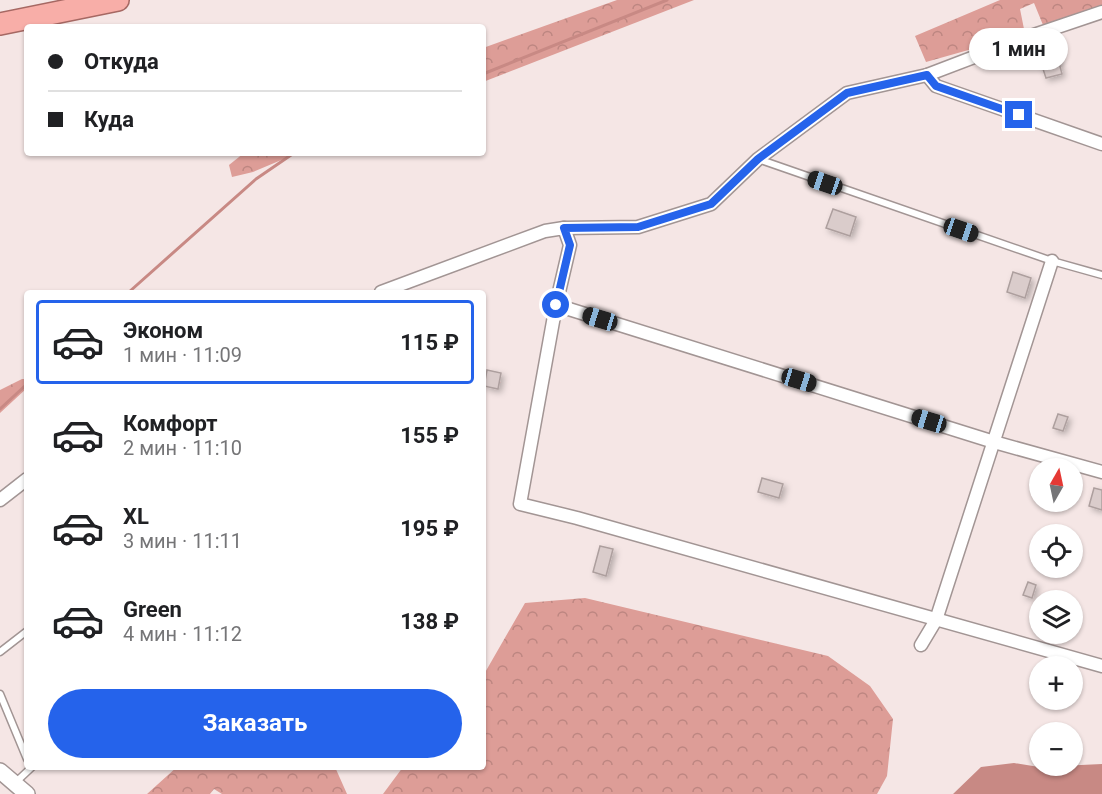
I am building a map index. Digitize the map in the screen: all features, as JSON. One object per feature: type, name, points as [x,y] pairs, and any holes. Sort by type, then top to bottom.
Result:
[{"type":"highway","points":[[0,24],[118,0]]},
{"type":"street","points":[[394,290],[545,231],[564,228],[638,227],[711,204],[758,159],[847,93],[927,75],[1016,41],[1102,12]]},
{"type":"street","points":[[927,75],[936,86],[1102,144]]},
{"type":"street","points":[[564,228],[570,245],[556,305],[520,504],[1102,666]]},
{"type":"street","points":[[921,645],[936,620],[1052,261]]},
{"type":"street","points":[[556,305],[994,442],[1102,472]]},
{"type":"street","points":[[0,500],[24,481]]},
{"type":"street","points":[[0,771],[27,794]]},
{"type":"lane","points":[[758,159],[1052,261],[1102,275]]},
{"type":"lane","points":[[0,652],[24,633]]},
{"type":"lane","points":[[0,694],[24,752]]},
{"type":"lane","points":[[15,783],[28,770]]},
{"type":"green space","points":[[617,0],[694,0],[486,81],[486,47]]},
{"type":"green space","points":[[1000,0],[1102,0],[1102,6],[1043,25],[1034,3],[1020,9],[1025,34],[926,62],[915,36]]},
{"type":"green space","points":[[240,156],[291,156],[253,172],[232,177],[229,165]]},
{"type":"green space","points":[[24,379],[24,391],[0,413],[0,390]]},
{"type":"green space","points":[[585,598],[828,656],[870,686],[893,719],[887,776],[877,794],[383,794],[401,770],[486,770],[486,671],[525,603]]},
{"type":"green space","points":[[174,770],[336,770],[347,794],[222,794],[214,789],[210,794],[147,794]]},
{"type":"shaded area","points":[[1014,763],[1029,765],[1029,776],[1083,776],[1083,765],[1102,764],[1102,794],[953,794],[981,767]]},
{"type":"building","points":[[1057,55],[1062,74],[1046,78],[1040,60]]},
{"type":"building","points":[[833,209],[856,217],[850,236],[826,228]]},
{"type":"building","points":[[1013,272],[1031,278],[1025,298],[1007,292]]},
{"type":"building","points":[[487,370],[501,373],[498,389],[486,386]]},
{"type":"building","points":[[1058,414],[1068,417],[1063,431],[1053,428]]},
{"type":"building","points":[[762,478],[783,484],[779,498],[758,492]]},
{"type":"building","points":[[1094,488],[1102,490],[1102,510],[1089,506]]},
{"type":"building","points":[[600,546],[613,549],[606,576],[593,572]]},
{"type":"building","points":[[1028,582],[1036,585],[1034,590],[1029,590],[1029,597],[1023,595]]},
{"type":"waterway","points":[[486,73],[667,0]]},
{"type":"waterway","points":[[131,290],[256,179],[290,156]]},
{"type":"waterway","points":[[0,409],[24,387]]},
{"type":"route","points":[[556,305],[570,245],[564,228],[638,227],[711,204],[758,159],[847,93],[927,75],[936,86],[1019,115]]}]
